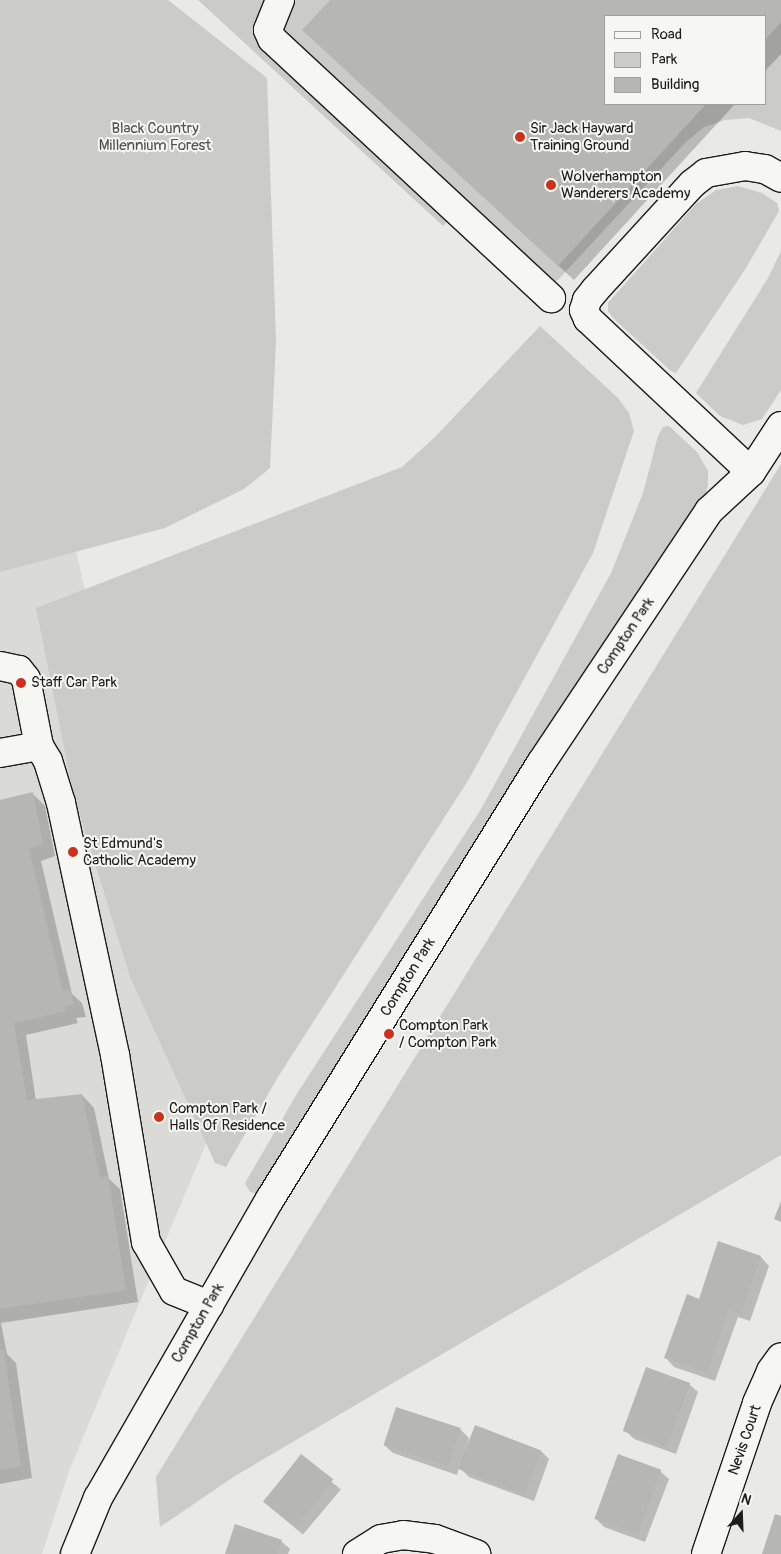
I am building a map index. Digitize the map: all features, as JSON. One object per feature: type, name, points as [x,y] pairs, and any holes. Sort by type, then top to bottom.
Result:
[{"type":"street","points":[[280,0],[268,30],[272,39],[551,298]]},
{"type":"street","points":[[751,472],[588,319],[584,310],[587,300],[595,290],[692,184],[706,173],[745,166],[766,169],[781,178]]},
{"type":"street","name":"Compton Park","points":[[76,1554],[98,1498],[275,1191],[541,763],[709,511],[751,472],[781,426]]},
{"type":"street","points":[[0,666],[19,670],[26,679],[39,746],[48,761],[71,851],[115,1056],[146,1242],[174,1291],[209,1305]]},
{"type":"street","points":[[0,753],[39,746]]},
{"type":"street","name":"Nevis Court","points":[[706,1554],[757,1402],[771,1370],[781,1358]]},
{"type":"street","points":[[357,1554],[381,1539],[403,1535],[435,1539],[476,1554]]},
{"type":"shaded area","name":"St Edmund's Catholic Academy","points":[[76,551],[211,1132],[69,1471],[42,1554],[0,1554],[0,572]]},
{"type":"green space","name":"Black Country Millennium Forest","points":[[0,0],[168,0],[267,78],[276,341],[270,468],[244,489],[165,528],[0,572]]},
{"type":"green space","name":"Sir Jack Hayward Training Ground","points":[[198,0],[781,0],[781,131],[749,118],[725,120],[704,127],[686,142],[554,284],[466,202],[443,226]]},
{"type":"green space","points":[[738,186],[762,193],[777,203],[779,211],[746,268],[676,373],[671,371],[614,319],[608,311],[608,303],[696,204],[716,190]]},
{"type":"green space","points":[[781,251],[781,390],[762,419],[743,425],[720,416],[696,393],[768,278]]},
{"type":"green space","points":[[540,326],[618,398],[629,413],[634,431],[593,553],[469,779],[278,1077],[226,1167],[215,1163],[130,977],[73,792],[36,608],[402,467],[435,437]]},
{"type":"green space","points":[[669,426],[697,452],[708,471],[708,485],[699,516],[262,1195],[250,1192],[245,1183],[298,1092],[481,809],[611,573],[643,493],[658,436],[663,427]]},
{"type":"green space","points":[[781,464],[781,1155],[235,1476],[160,1527],[156,1477]]},
{"type":"building","name":"Sir Jack Hayward Training Ground","points":[[330,0],[781,0],[781,22],[766,39],[766,15],[604,15],[604,105],[705,105],[558,266],[302,30]]},
{"type":"building","points":[[33,792],[43,843],[29,849],[63,991],[70,989],[74,1005],[65,1006],[67,1011],[14,1023],[27,1100],[82,1094],[100,1177],[108,1176],[126,1290],[0,1309],[0,800]]},
{"type":"building","points":[[781,1201],[781,1222],[774,1219]]},
{"type":"building","points":[[718,1241],[761,1256],[741,1314],[729,1309],[707,1373],[664,1358],[687,1294],[699,1299]]},
{"type":"building","points":[[0,1350],[4,1350],[21,1466],[0,1470]]},
{"type":"building","points":[[646,1367],[690,1383],[667,1447],[623,1431]]},
{"type":"building","points":[[396,1407],[461,1428],[448,1466],[384,1445]]},
{"type":"building","points":[[475,1425],[541,1450],[524,1494],[458,1469]]},
{"type":"building","points":[[301,1454],[333,1479],[296,1527],[263,1502]]},
{"type":"building","points":[[618,1454],[661,1470],[638,1535],[594,1519]]},
{"type":"building","points":[[775,1514],[781,1516],[781,1554],[762,1554]]},
{"type":"building","points":[[235,1524],[282,1540],[277,1554],[225,1554]]},
{"type":"place","name":"Sir Jack Hayward Training Ground","points":[[520,137]]},
{"type":"place","name":"Wolverhampton Wanderers Academy","points":[[551,185]]},
{"type":"place","name":"Staff Car Park","points":[[21,683]]},
{"type":"place","name":"St Edmund's Catholic Academy","points":[[73,852]]},
{"type":"place","name":"Compton Park / Compton Park","points":[[389,1034]]},
{"type":"place","name":"Compton Park / Halls Of Residence","points":[[159,1117]]}]
